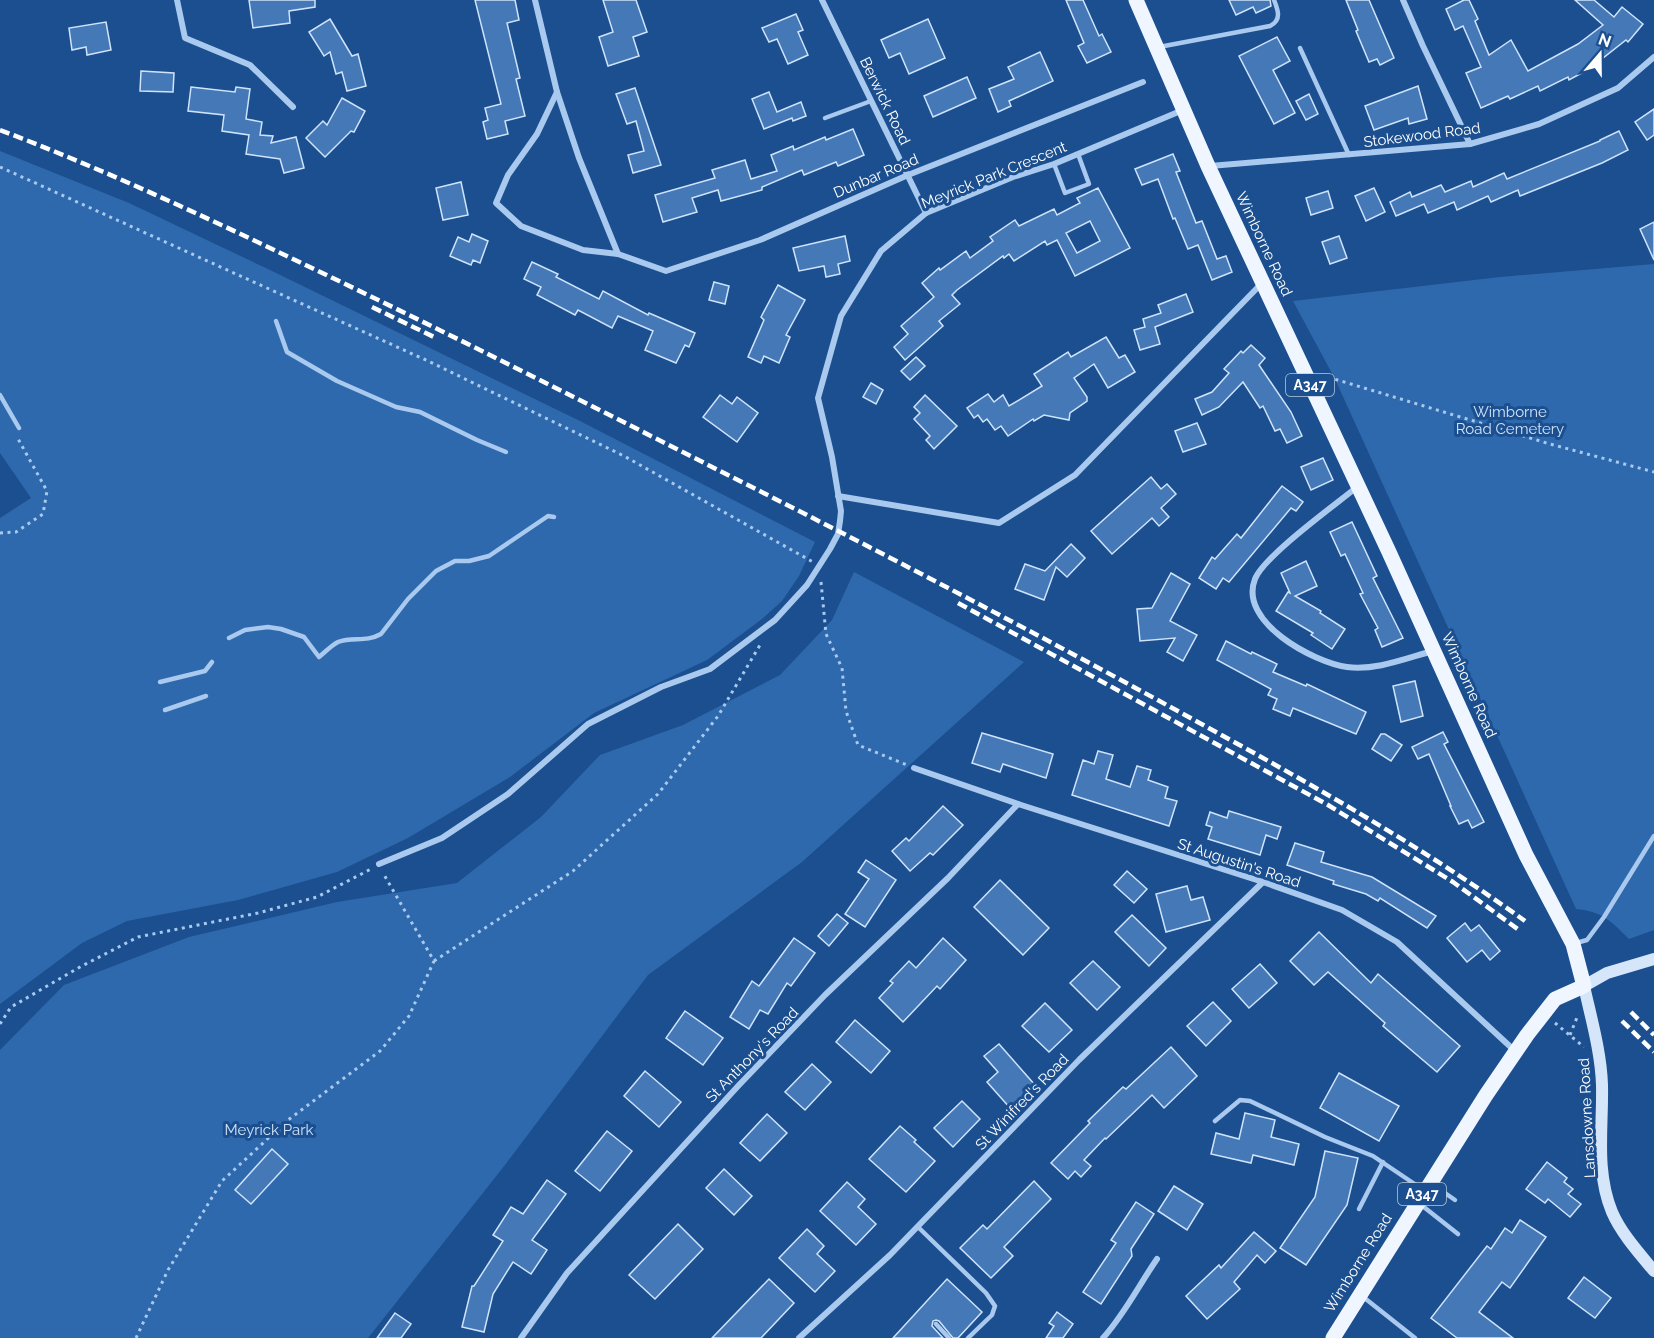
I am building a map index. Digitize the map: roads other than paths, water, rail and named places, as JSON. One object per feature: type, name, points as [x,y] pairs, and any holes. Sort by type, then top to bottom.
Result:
[{"type":"main road","name":"Wimborne Road","points":[[1136,0],[1208,166],[1358,486],[1526,855],[1573,944],[1584,986],[1555,999],[1516,1052],[1486,1095],[1332,1338]]},
{"type":"main road","points":[[1584,986],[1607,973],[1654,958]]},
{"type":"main road","name":"Lansdowne Road","points":[[1584,986],[1600,1060],[1602,1084],[1600,1137],[1604,1178],[1612,1212],[1633,1245],[1654,1271]]},
{"type":"street","points":[[177,0],[185,38],[250,65],[293,107]]},
{"type":"street","points":[[535,0],[557,92],[579,158],[618,254]]},
{"type":"street","name":"Berwick Road","points":[[822,0],[926,213]]},
{"type":"street","points":[[1403,0],[1470,144]]},
{"type":"street","name":"Stokewood Road","points":[[1208,166],[1470,144],[1539,124],[1618,88],[1654,57]]},
{"type":"street","name":"Dunbar Road","points":[[557,92],[537,134],[508,175],[496,203],[520,226],[583,250],[618,254],[666,271],[760,240],[908,175],[1143,81]]},
{"type":"street","name":"Meyrick Park Crescent","points":[[379,864],[442,838],[508,794],[588,724],[661,687],[710,669],[775,620],[792,603],[820,566],[838,534],[841,511],[818,398],[841,316],[881,251],[926,213],[1013,177],[1054,164],[1184,110]]},
{"type":"street","points":[[838,496],[999,523],[1075,475],[1263,283]]},
{"type":"street","points":[[1358,486],[1269,559],[1255,578],[1253,597],[1264,621],[1289,643],[1320,660],[1349,668],[1376,666],[1434,651]]},
{"type":"street","name":"St Augustin's Road","points":[[914,768],[1342,910],[1397,942],[1516,1052]]},
{"type":"street","name":"St Anthony's Road","points":[[520,1338],[567,1273],[739,1085],[825,995],[948,878],[1018,804]]},
{"type":"street","name":"St Winifred's Road","points":[[799,1338],[890,1256],[1079,1060],[1263,882]]},
{"type":"street","points":[[1103,1338],[1114,1326],[1157,1259]]},
{"type":"lane","points":[[1156,48],[1270,26],[1277,22],[1279,15],[1274,0]]},
{"type":"lane","points":[[1300,48],[1349,155]]},
{"type":"lane","points":[[825,118],[871,101]]},
{"type":"lane","points":[[1054,164],[1065,193],[1089,184],[1078,154]]},
{"type":"lane","points":[[276,321],[286,352],[337,381],[396,407],[420,412],[506,452]]},
{"type":"lane","points":[[0,395],[19,428]]},
{"type":"lane","points":[[229,638],[244,630],[274,628],[300,634],[319,657],[339,642],[375,638],[381,634],[416,590],[436,571],[455,561],[489,556],[548,516],[554,517]]},
{"type":"lane","points":[[160,682],[205,671],[212,662]]},
{"type":"lane","points":[[165,710],[206,696]]},
{"type":"lane","points":[[1573,944],[1587,940],[1654,836]]},
{"type":"lane","points":[[1215,1121],[1240,1100],[1250,1101],[1383,1162],[1424,1192],[1458,1234]]},
{"type":"lane","points":[[1359,1209],[1383,1162]]},
{"type":"lane","points":[[1424,1192],[1455,1200]]},
{"type":"lane","points":[[918,1227],[986,1293],[995,1306],[992,1315],[968,1338]]},
{"type":"lane","points":[[1360,1295],[1415,1338]]},
{"type":"lane","points":[[936,1324],[949,1338]]},
{"type":"railway","points":[[0,130],[120,179],[316,270],[522,371],[900,563],[1128,684],[1316,788],[1401,838],[1525,921]]},
{"type":"railway","points":[[372,307],[434,337]]},
{"type":"railway","points":[[958,603],[1328,805],[1453,882],[1519,930]]},
{"type":"railway","points":[[1631,1012],[1654,1035]]},
{"type":"railway","points":[[1622,1021],[1654,1052]]},
{"type":"park label","name":"Wimborne Road Cemetery","points":[[1510,420]]},
{"type":"park label","name":"Meyrick Park","points":[[269,1130]]}]
